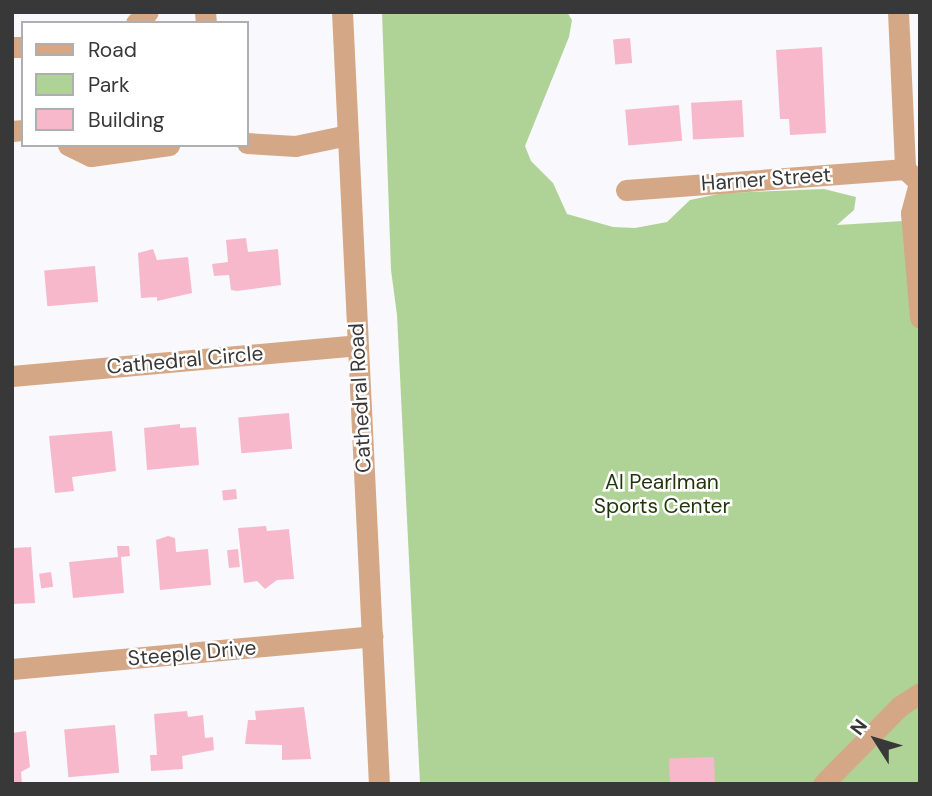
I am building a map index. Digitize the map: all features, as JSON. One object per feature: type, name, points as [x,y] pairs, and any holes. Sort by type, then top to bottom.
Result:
[{"type":"street","name":"Cathedral Road","points":[[342,12],[379,784]]},
{"type":"street","points":[[898,12],[913,178],[912,214],[920,318]]},
{"type":"street","points":[[248,143],[295,146],[348,135]]},
{"type":"street","points":[[72,147],[91,156],[155,147]]},
{"type":"street","name":"Harner Street","points":[[626,190],[913,178]]},
{"type":"street","name":"Cathedral Circle","points":[[12,376],[358,345]]},
{"type":"street","name":"Steeple Drive","points":[[12,669],[372,636]]},
{"type":"street","points":[[824,784],[900,706],[920,693]]},
{"type":"green space","name":"Al Pearlman Sports Center","points":[[382,12],[567,12],[572,20],[569,37],[525,146],[531,161],[553,183],[567,214],[613,227],[635,228],[667,222],[690,200],[723,193],[824,189],[856,197],[854,210],[837,225],[920,220],[920,784],[420,784],[397,315],[391,270]]},
{"type":"building","points":[[630,38],[632,63],[615,64],[613,39]]},
{"type":"building","points":[[822,47],[826,133],[790,135],[789,119],[780,119],[776,50]]},
{"type":"building","points":[[742,100],[744,137],[693,140],[691,103]]},
{"type":"building","points":[[679,105],[682,141],[628,146],[625,110]]},
{"type":"building","points":[[246,238],[248,252],[278,249],[281,285],[237,291],[231,290],[229,275],[214,276],[212,264],[228,262],[226,240]]},
{"type":"building","points":[[153,249],[157,260],[188,257],[192,293],[157,301],[157,297],[141,298],[138,253]]},
{"type":"building","points":[[95,266],[98,302],[47,306],[44,270]]},
{"type":"building","points":[[289,413],[292,449],[241,453],[238,417]]},
{"type":"building","points":[[180,424],[180,428],[196,427],[199,465],[147,470],[144,428]]},
{"type":"building","points":[[112,431],[116,471],[72,477],[74,491],[55,493],[49,436]]},
{"type":"building","points":[[236,489],[237,499],[223,500],[222,490]]},
{"type":"building","points":[[266,526],[267,531],[289,529],[294,579],[277,580],[265,589],[257,581],[244,583],[238,528]]},
{"type":"building","points":[[168,536],[175,538],[176,552],[208,549],[211,585],[160,590],[156,540]]},
{"type":"building","points":[[117,546],[129,546],[130,556],[121,557],[124,593],[73,598],[69,562],[118,557]]},
{"type":"building","points":[[31,547],[35,603],[12,604],[12,548]]},
{"type":"building","points":[[238,549],[240,567],[229,568],[227,550]]},
{"type":"building","points":[[51,572],[53,587],[41,589],[39,574]]},
{"type":"building","points":[[304,707],[311,759],[282,760],[282,745],[245,744],[248,720],[256,720],[255,711]]},
{"type":"building","points":[[187,711],[188,717],[203,715],[205,738],[213,737],[214,750],[182,756],[183,769],[151,771],[150,755],[157,755],[154,714]]},
{"type":"building","points":[[115,725],[119,773],[68,777],[64,729]]},
{"type":"building","points":[[26,731],[30,767],[21,772],[22,784],[12,784],[12,733]]},
{"type":"building","points":[[714,757],[715,784],[670,784],[669,759]]}]
